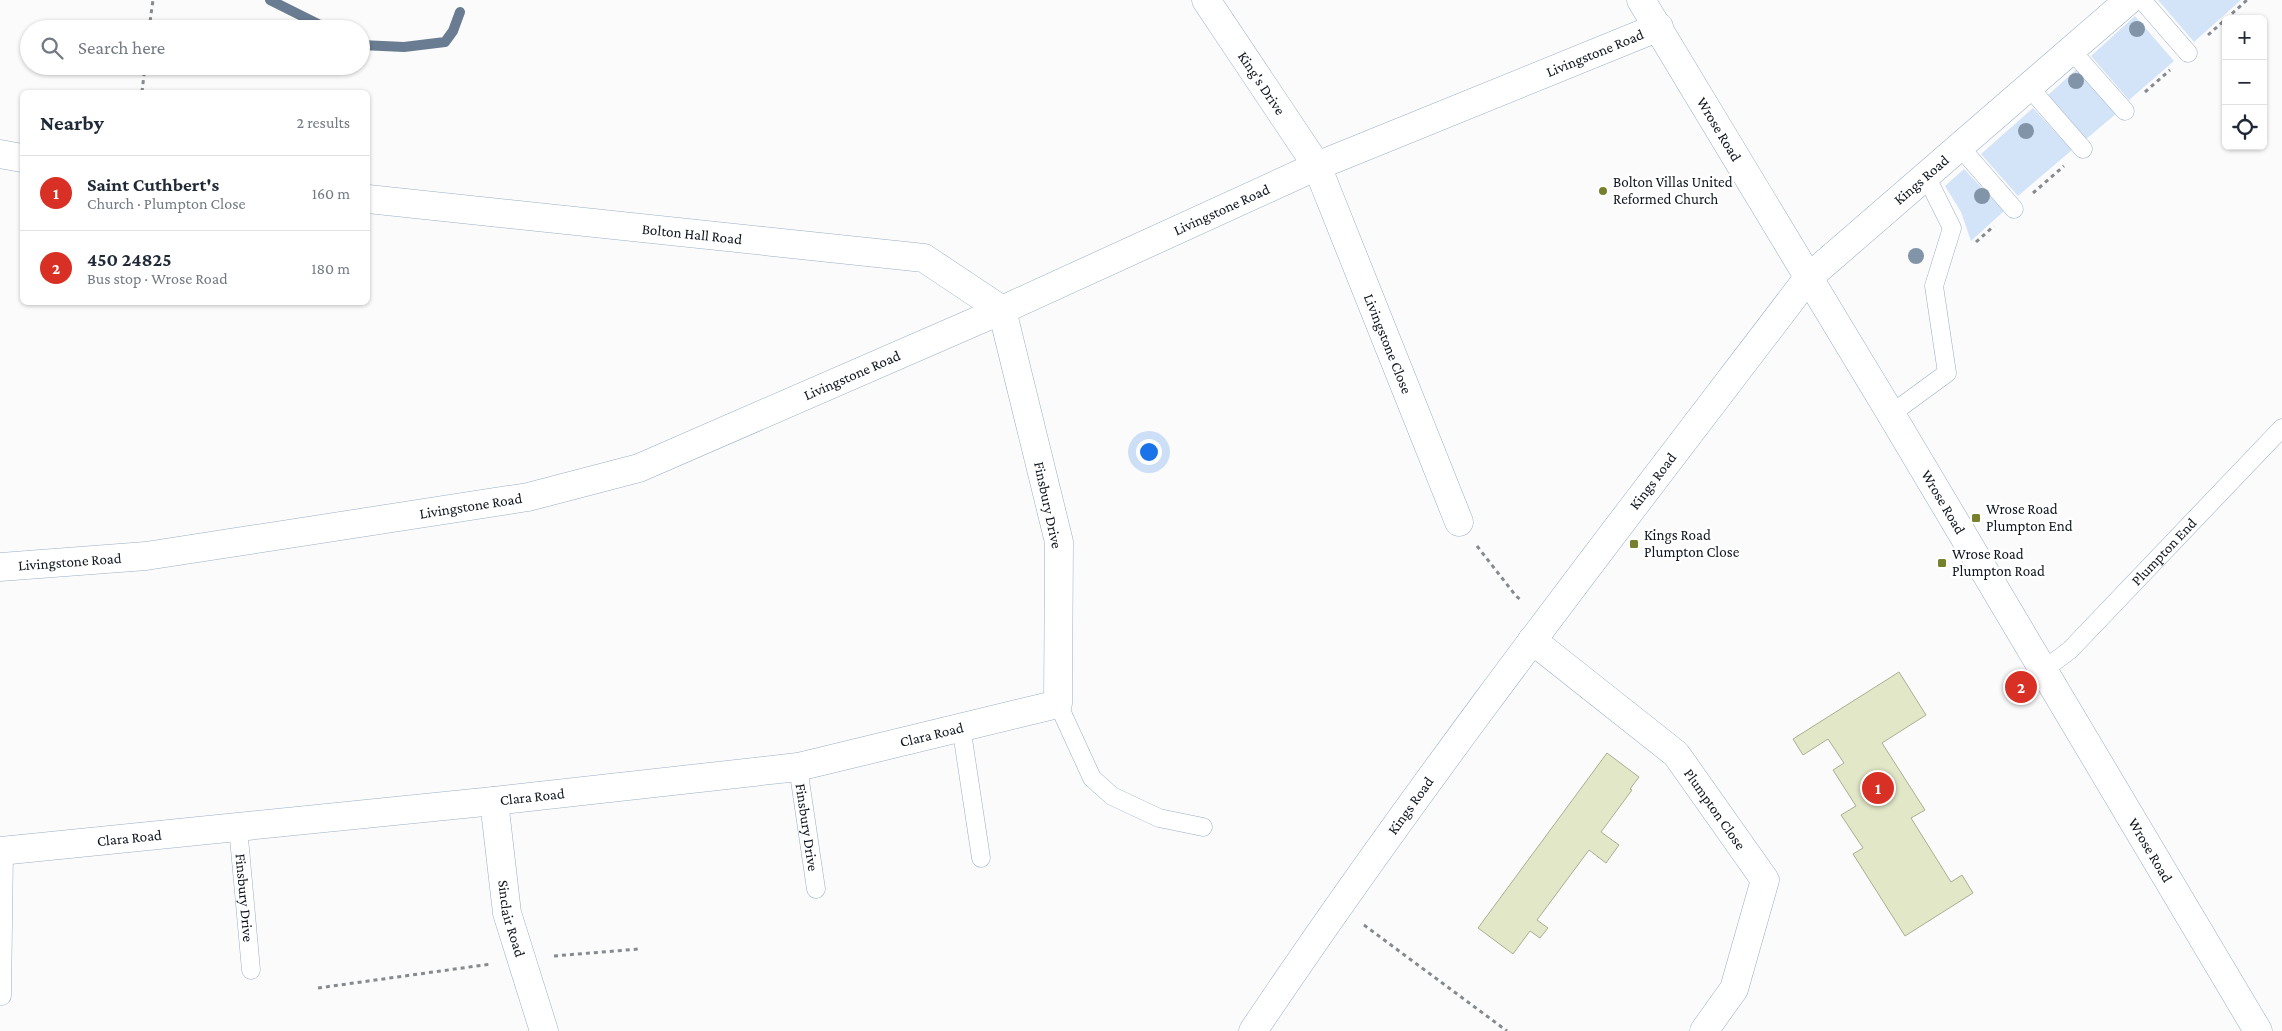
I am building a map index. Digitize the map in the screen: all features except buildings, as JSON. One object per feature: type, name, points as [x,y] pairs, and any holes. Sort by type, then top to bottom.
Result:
[{"type":"street","name":"King's Drive","points":[[1206,0],[1317,166]]},
{"type":"street","name":"Wrose Road","points":[[1641,0],[1891,414],[2042,671],[2258,1031]]},
{"type":"street","name":"Kings Road","points":[[1252,1031],[1338,905],[1532,640],[1808,278],[2129,0]]},
{"type":"street","name":"Livingstone Road","points":[[0,567],[146,556],[528,497],[639,468],[1002,310],[1317,166],[1659,27]]},
{"type":"street","points":[[0,154],[20,158]]},
{"type":"street","name":"Livingstone Close","points":[[1317,166],[1459,522]]},
{"type":"street","name":"Bolton Hall Road","points":[[370,199],[924,258],[1002,310]]},
{"type":"street","name":"Finsbury Drive","points":[[1002,310],[1059,542],[1058,704]]},
{"type":"street","name":"Plumpton Close","points":[[1532,640],[1676,754],[1765,880],[1734,989],[1704,1031]]},
{"type":"street","name":"Clara Road","points":[[2,851],[494,801],[798,767],[1058,704]]},
{"type":"street","name":"Sinclair Road","points":[[494,801],[507,913],[523,959],[544,1031]]},
{"type":"lane","points":[[2142,0],[2188,53]]},
{"type":"lane","points":[[2071,50],[2125,111]]},
{"type":"lane","points":[[2029,87],[2083,149]]},
{"type":"lane","points":[[1960,147],[2014,209]]},
{"type":"lane","points":[[1891,414],[1947,373],[1934,286],[1952,228],[1926,176]]},
{"type":"lane","name":"Plumpton End","points":[[2042,671],[2070,650],[2282,428]]},
{"type":"lane","points":[[1058,704],[1092,778],[1112,796],[1159,818],[1203,827]]},
{"type":"lane","points":[[961,726],[980,858]]},
{"type":"lane","name":"Finsbury Drive","points":[[798,767],[816,889]]},
{"type":"lane","name":"Finsbury Drive","points":[[238,827],[251,970]]},
{"type":"lane","points":[[2,851],[2,996]]},
{"type":"path","points":[[150,20],[153,0]]},
{"type":"path","points":[[2230,15],[2247,0]]},
{"type":"path","points":[[142,90],[144,75]]},
{"type":"path","points":[[1459,522],[1516,596]]},
{"type":"path","points":[[1338,905],[1507,1031]]},
{"type":"path","points":[[318,988],[523,959],[638,949]]},
{"type":"shaded area","points":[[2158,0],[2241,0],[2222,15],[2194,42]]},
{"type":"shaded area","points":[[2135,16],[2174,61],[2129,100],[2091,56]]},
{"type":"shaded area","points":[[2078,68],[2117,113],[2085,140],[2047,96]]},
{"type":"shaded area","points":[[2033,108],[2072,150],[2018,196],[1981,154]]},
{"type":"shaded area","points":[[1964,169],[2004,211],[1971,241],[1961,212],[1945,186]]},
{"type":"waterway","points":[[270,0],[310,20]]},
{"type":"waterway","points":[[370,45],[404,47],[445,42],[453,31],[460,12]]},
{"type":"place","name":"Bolton Villas United Reformed Church","points":[[1603,191]]},
{"type":"place","name":"Wrose Road Plumpton End","points":[[1976,518]]},
{"type":"place","name":"Kings Road Plumpton Close","points":[[1634,544]]},
{"type":"place","name":"Wrose Road Plumpton Road","points":[[1942,563]]},
{"type":"place","name":"450 24825","points":[[2021,687]]},
{"type":"place","name":"Saint Cuthbert's","points":[[1878,788]]}]
